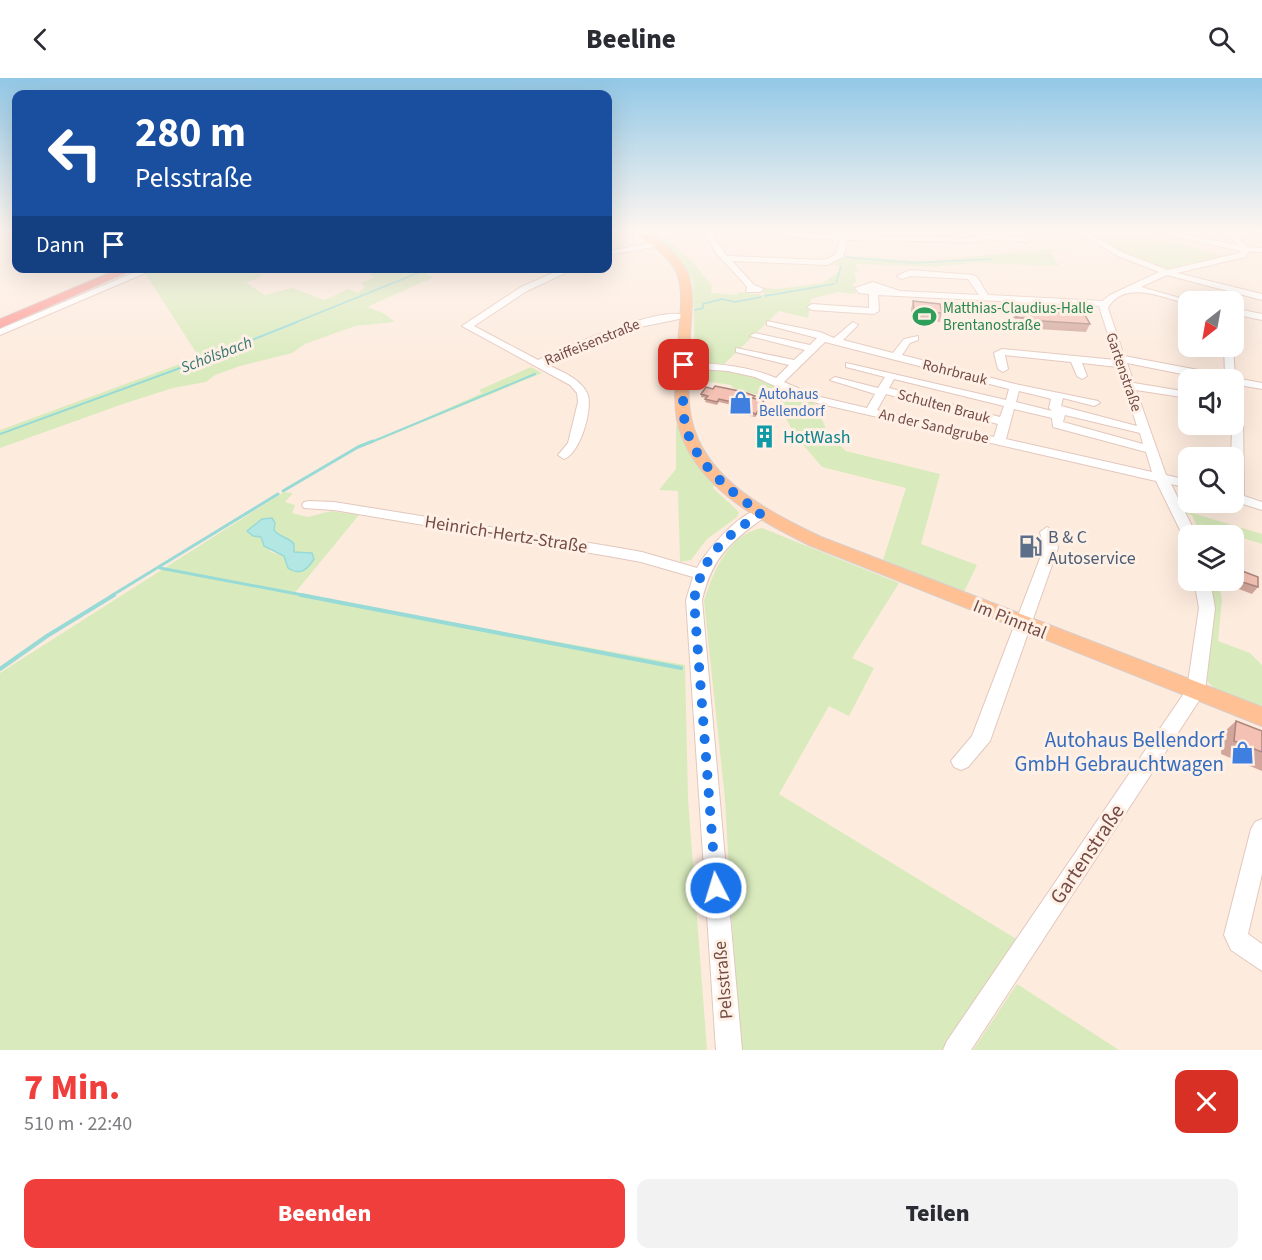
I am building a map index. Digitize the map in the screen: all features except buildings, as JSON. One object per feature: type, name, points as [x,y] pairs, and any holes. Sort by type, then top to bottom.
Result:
[{"type":"highway","points":[[0,318],[102,275]]},
{"type":"highway","points":[[0,324],[115,275]]},
{"type":"main road","points":[[681,275],[684,317],[684,419],[690,441],[719,480],[761,513]]},
{"type":"main road","name":"Im Pinntal","points":[[761,513],[815,541],[1262,717]]},
{"type":"street","points":[[0,332],[135,275]]},
{"type":"street","name":"Raiffeisenstraße","points":[[555,275],[524,289],[468,325],[470,329],[574,384],[584,398],[574,444],[564,455]]},
{"type":"street","points":[[741,275],[751,287]]},
{"type":"street","points":[[945,275],[974,279],[986,298]]},
{"type":"street","points":[[901,294],[873,285],[859,288],[862,291],[901,294],[1104,304],[1160,275]]},
{"type":"street","points":[[1175,275],[1262,297]]},
{"type":"street","points":[[1132,288],[1178,299]]},
{"type":"street","points":[[812,307],[874,312],[873,292]]},
{"type":"street","name":"Gartenstraße","points":[[1104,304],[1102,312],[1160,476],[1184,525]]},
{"type":"street","points":[[1244,313],[1262,317]]},
{"type":"street","name":"Raiffeisenstraße","points":[[537,364],[629,325],[646,320],[684,317]]},
{"type":"street","name":"Rohrbrauk","points":[[770,323],[1055,397],[1062,395],[1094,403]]},
{"type":"street","points":[[837,341],[853,325]]},
{"type":"street","points":[[755,336],[812,349]]},
{"type":"street","points":[[778,382],[823,338]]},
{"type":"street","name":"Rohrbrauk","points":[[895,357],[907,341],[915,338]]},
{"type":"street","points":[[740,350],[797,364]]},
{"type":"street","points":[[1003,369],[999,353],[1002,352],[1120,361],[1178,370]]},
{"type":"street","points":[[1075,359],[1082,376]]},
{"type":"street","name":"An der Sandgrube","points":[[684,365],[728,368],[778,382],[808,398],[1178,481]]},
{"type":"street","name":"Schulten Brauk","points":[[850,365],[1009,404]]},
{"type":"street","name":"Schulten Brauk","points":[[870,412],[891,375]]},
{"type":"street","name":"Schulten Brauk","points":[[835,380],[872,390],[884,390],[1005,422]]},
{"type":"street","points":[[1244,382],[1262,386]]},
{"type":"street","points":[[1128,385],[1178,393]]},
{"type":"street","points":[[999,441],[1016,387]]},
{"type":"street","points":[[1055,397],[1057,398],[1055,408],[1059,413],[1057,424],[1062,427],[1151,450]]},
{"type":"street","points":[[1009,404],[1059,413]]},
{"type":"street","name":"Gartenstraße","points":[[1059,413],[1144,431]]},
{"type":"street","points":[[1244,501],[1262,506]]},
{"type":"street","name":"Heinrich-Hertz-Straße","points":[[309,505],[334,506],[642,557],[700,574]]},
{"type":"street","name":"Pelsstraße","points":[[729,1050],[694,600],[700,574],[718,545],[735,530],[761,513]]},
{"type":"street","points":[[961,761],[980,741],[1051,548],[1047,532]]},
{"type":"street","name":"Gartenstraße","points":[[956,1050],[1196,691],[1207,608],[1204,591]]},
{"type":"street","points":[[1262,830],[1236,935],[1239,942],[1262,959]]},
{"type":"green space","points":[[147,275],[263,275],[246,283],[265,295],[292,288],[325,300],[348,289],[358,293],[365,287],[361,283],[375,277],[370,275],[434,277],[367,307],[383,313],[395,322],[355,326],[305,344],[292,353],[240,366],[215,375],[206,382],[173,388],[123,404],[0,448],[0,430],[199,357]]},
{"type":"green space","points":[[690,275],[704,275],[712,285],[711,293],[736,295],[739,292],[765,295],[764,288],[777,289],[823,283],[833,275],[855,275],[857,283],[853,283],[856,294],[838,292],[811,299],[808,318],[779,311],[724,364],[699,363],[695,360],[693,281]]},
{"type":"green space","points":[[531,367],[542,373],[348,453],[482,393],[479,390]]},
{"type":"green space","points":[[695,370],[731,372],[756,378],[815,404],[828,433],[846,451],[940,474],[921,544],[977,565],[964,592],[883,560],[906,488],[822,467],[794,434],[781,401],[733,388],[731,385],[697,380]]},
{"type":"green space","points":[[676,425],[680,427],[688,450],[715,485],[713,488],[739,512],[737,517],[707,539],[691,560],[680,562],[678,491],[659,490],[676,469]]},
{"type":"green space","points":[[284,492],[293,493],[285,502],[295,505],[292,513],[308,517],[331,511],[359,515],[294,594],[685,665],[688,799],[707,1050],[0,1050],[0,673]],"holes":[[[274,530],[279,536],[291,540],[293,552],[311,553],[288,568],[284,556],[271,552],[261,536]]]},
{"type":"green space","points":[[1184,513],[1192,513],[1232,525],[1196,525],[1192,515]]},
{"type":"green space","points":[[762,528],[899,583],[852,658],[874,668],[849,716],[829,706],[779,794],[1018,940],[945,1050],[739,1050],[725,799],[704,601],[717,567],[731,546],[750,532]]},
{"type":"green space","points":[[1244,529],[1262,534],[1262,544],[1244,538]]},
{"type":"green space","points":[[1210,591],[1220,591],[1222,599],[1218,641],[1250,653],[1262,665],[1262,707],[1215,689],[1207,681],[1214,606]]},
{"type":"green space","points":[[1017,984],[1119,1050],[973,1050]]},
{"type":"water","points":[[272,518],[275,523],[274,530],[294,544],[294,552],[312,553],[314,559],[303,571],[296,572],[288,568],[284,556],[264,546],[261,537],[253,536],[247,531],[262,519]]},
{"type":"waterway","name":"Schölsbach","points":[[294,323],[412,275]]},
{"type":"waterway","points":[[836,283],[838,275]]},
{"type":"waterway","points":[[765,296],[834,284]]},
{"type":"waterway","points":[[695,310],[703,308],[703,304],[722,299],[735,302],[761,297]]},
{"type":"waterway","name":"Schölsbach","points":[[0,434],[202,360],[297,322]]},
{"type":"waterway","points":[[581,353],[599,343],[619,337]]},
{"type":"waterway","points":[[369,443],[535,374]]},
{"type":"waterway","points":[[283,491],[358,447],[373,441]]},
{"type":"waterway","points":[[111,596],[278,494]]},
{"type":"waterway","points":[[160,568],[308,596]]},
{"type":"waterway","points":[[0,669],[47,636],[114,595]]},
{"type":"waterway","points":[[301,595],[681,668]]},
{"type":"place","name":"Matthias-Claudius-Halle Brentanostraße","points":[[925,317]]},
{"type":"place","name":"Autohaus Bellendorf","points":[[741,403]]},
{"type":"place","name":"HotWash","points":[[765,437]]},
{"type":"place","name":"B & C Autoservice","points":[[1030,547]]},
{"type":"place","name":"Autohaus Bellendorf GmbH Gebrauchtwagen","points":[[1242,752]]},
{"type":"route","points":[[684,365],[684,419],[690,441],[719,480],[736,496],[761,513],[735,530],[718,545],[700,574],[694,600],[716,888]]}]
